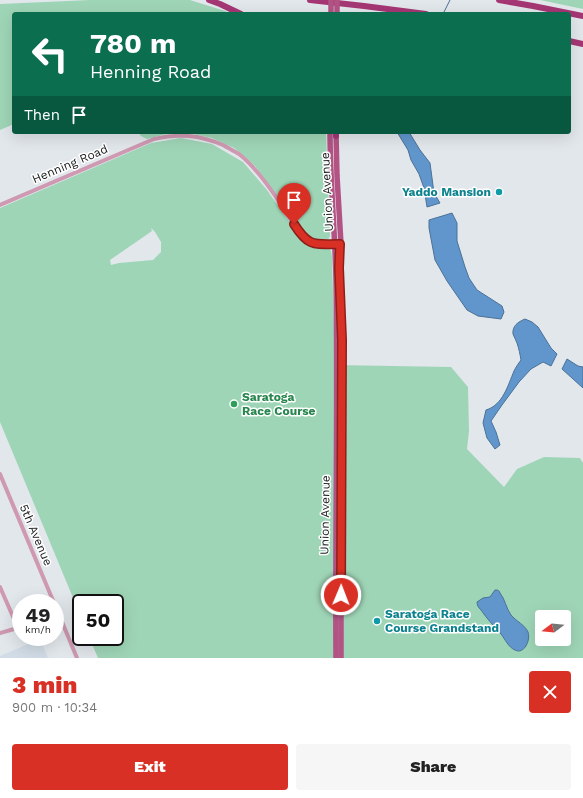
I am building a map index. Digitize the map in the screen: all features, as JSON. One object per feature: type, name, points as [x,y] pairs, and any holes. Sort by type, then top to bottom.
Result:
[{"type":"highway","points":[[209,0],[238,12]]},
{"type":"highway","points":[[310,0],[410,12]]},
{"type":"highway","points":[[499,0],[565,12]]},
{"type":"highway","points":[[571,13],[583,16]]},
{"type":"highway","points":[[571,42],[583,45]]},
{"type":"highway","points":[[571,44],[583,45]]},
{"type":"main road","points":[[331,0],[331,12]]},
{"type":"main road","points":[[337,0],[337,12]]},
{"type":"main road","name":"Union Avenue","points":[[330,134],[342,340],[341,658]]},
{"type":"main road","name":"Union Avenue","points":[[336,134],[338,210],[336,281],[336,658]]},
{"type":"street","name":"Henning Road","points":[[0,205],[149,140],[173,134]]},
{"type":"street","name":"Henning Road","points":[[183,134],[211,140],[240,154],[260,175],[305,239],[309,242],[318,244],[337,244]]},
{"type":"street","name":"5th Avenue","points":[[0,474],[51,594]]},
{"type":"street","points":[[0,587],[12,612]]},
{"type":"street","points":[[0,633],[12,629]]},
{"type":"street","name":"5th Avenue","points":[[64,629],[77,658]]},
{"type":"shaded area","points":[[24,646],[43,646],[48,658],[0,658],[0,656]]},
{"type":"green space","points":[[90,0],[190,0],[227,12],[12,12],[12,125],[0,130],[0,4]]},
{"type":"green space","points":[[540,0],[583,0],[583,9]]},
{"type":"green space","points":[[140,134],[166,134],[147,139]]},
{"type":"green space","points":[[193,134],[326,134],[330,236],[328,240],[317,240],[302,232],[255,166],[234,148],[212,138]]},
{"type":"green space","name":"Saratoga Race Course","points":[[181,138],[212,144],[243,162],[267,190],[300,237],[309,244],[330,249],[331,251],[335,365],[451,367],[468,387],[469,431],[467,449],[504,487],[517,469],[544,457],[580,458],[583,463],[583,658],[98,658],[93,646],[124,646],[124,594],[72,594],[72,595],[0,422],[0,208],[151,143]],"holes":[[[151,228],[161,242],[161,252],[153,260],[111,265],[110,260],[152,231]]]},
{"type":"water","points":[[398,134],[410,134],[430,163],[434,193],[440,203],[427,207],[424,188],[408,150]]},
{"type":"water","points":[[452,213],[457,223],[457,241],[469,278],[477,290],[502,306],[504,312],[501,319],[478,316],[467,310],[447,281],[435,260],[429,220]]},
{"type":"water","points":[[525,319],[538,327],[551,348],[557,354],[551,366],[543,362],[531,369],[519,382],[491,421],[500,445],[495,449],[487,438],[483,423],[486,410],[497,404],[501,399],[521,360],[517,342],[513,334],[513,329],[520,321]]},
{"type":"water","points":[[567,359],[578,366],[583,367],[583,388],[562,369]]},
{"type":"water","points":[[495,590],[499,591],[511,615],[525,627],[528,632],[528,643],[524,649],[518,651],[510,647],[478,606],[477,602],[483,598],[490,597]]},
{"type":"waterway","points":[[444,12],[450,0]]},
{"type":"place","name":"Yaddo Mansion","points":[[499,192]]},
{"type":"place","name":"Saratoga Race Course","points":[[234,404]]},
{"type":"place","name":"Saratoga Race Course Grandstand","points":[[377,621]]},
{"type":"route","points":[[294,224],[299,232],[309,242],[325,245],[340,244],[339,268],[342,340],[341,595]]}]
